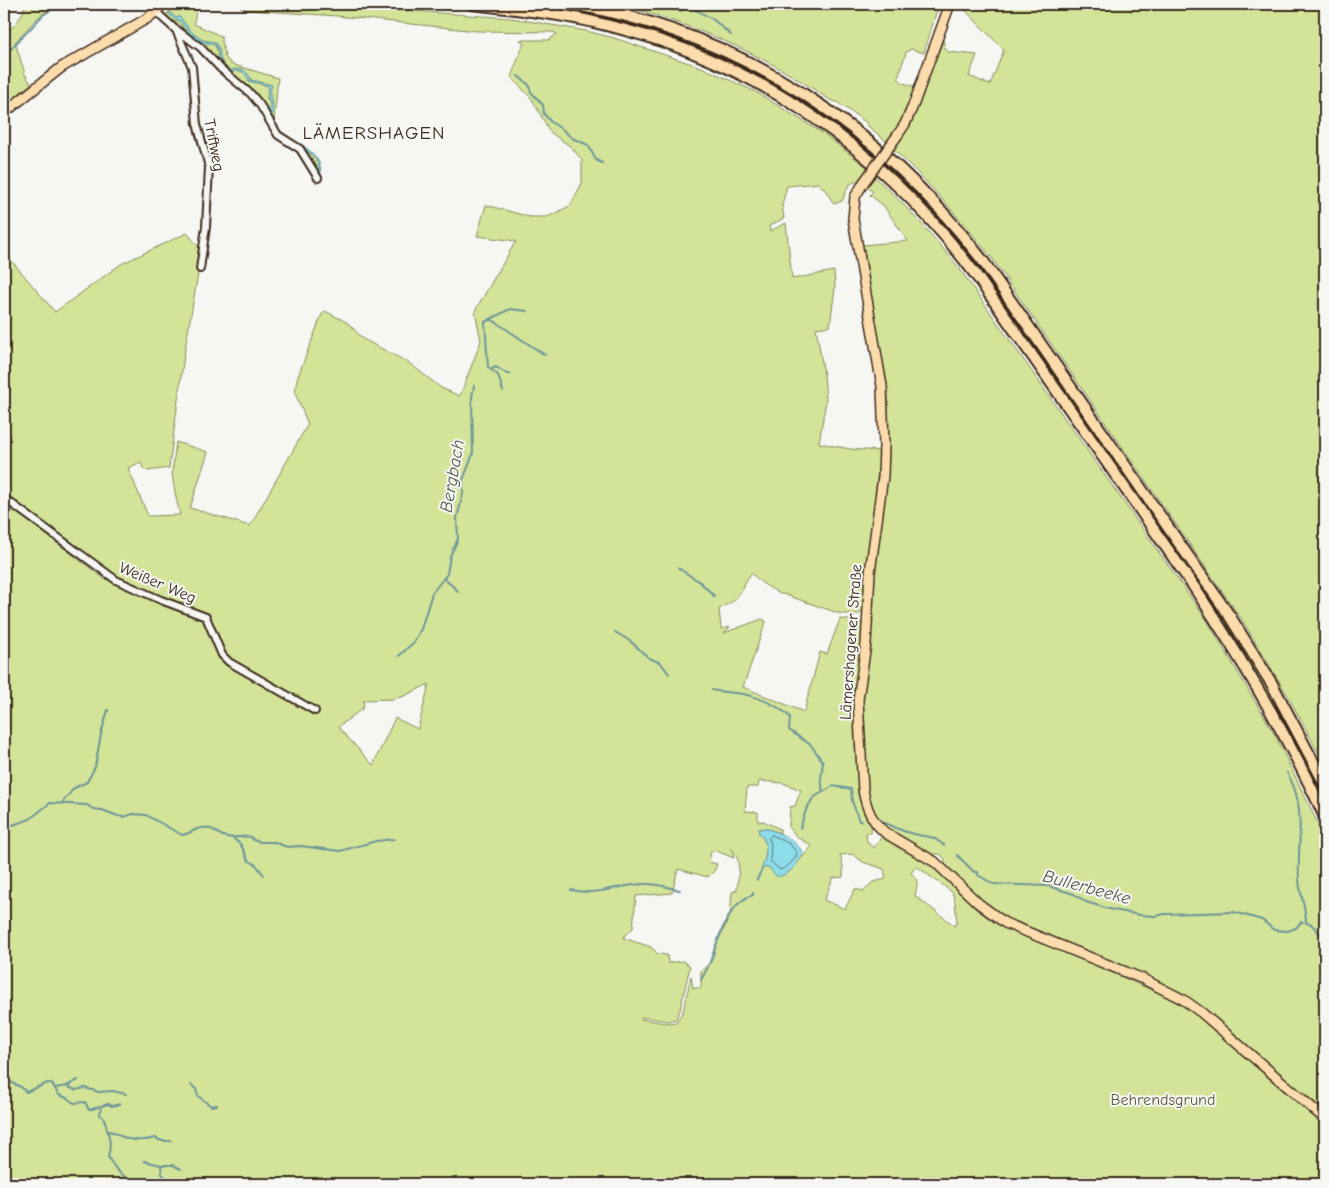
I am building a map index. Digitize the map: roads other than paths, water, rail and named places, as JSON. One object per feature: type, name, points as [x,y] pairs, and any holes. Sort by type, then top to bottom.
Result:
[{"type":"highway","points":[[472,4],[544,13],[602,24],[658,39],[698,55],[738,73],[798,106],[835,131],[895,182],[941,230],[980,281],[1218,624],[1292,749],[1325,816]]},
{"type":"highway","points":[[572,4],[637,19],[680,33],[732,54],[771,74],[810,97],[850,126],[883,152],[916,183],[941,209],[983,261],[1214,591],[1268,677],[1325,784]]},
{"type":"main road","points":[[4,112],[62,68],[156,12],[164,4]]},
{"type":"main road","name":"Lämershagener Straße","points":[[950,4],[911,111],[897,136],[855,196],[853,220],[883,396],[884,446],[882,476],[870,573],[866,644],[858,700],[863,790],[870,815],[886,834],[935,862],[978,903],[1005,923],[1124,971],[1184,1000],[1202,1013],[1325,1119]]},
{"type":"street","name":"Triftweg","points":[[156,12],[176,30],[200,47],[221,69],[251,94],[278,135],[300,149],[318,178]]},
{"type":"street","name":"Triftweg","points":[[176,30],[192,67],[196,118],[209,167],[206,227],[200,269]]},
{"type":"street","name":"Weißer Weg","points":[[4,498],[105,574],[137,590],[206,617],[222,656],[229,662],[315,711]]},
{"type":"water","points":[[169,12],[176,18],[180,17],[197,37],[215,43],[218,47],[222,63],[230,70],[243,70],[251,80],[272,85],[270,95],[274,123],[286,135],[315,156],[319,164],[321,173],[319,172],[318,163],[313,156],[279,132],[273,125],[269,115],[269,86],[249,81],[242,72],[229,72],[220,65],[216,46],[197,39],[179,20],[175,20]]},
{"type":"water","points":[[765,828],[786,837],[803,852],[793,868],[781,876],[777,876],[769,867],[764,868],[760,873],[766,847],[759,829]]},
{"type":"waterway","points":[[4,56],[43,15],[51,10],[86,4]]},
{"type":"waterway","points":[[660,4],[680,11],[689,6],[714,20],[731,35]]},
{"type":"waterway","points":[[518,76],[529,85],[531,92],[543,105],[544,114],[551,122],[572,138],[588,145],[596,160],[602,163]]},
{"type":"waterway","name":"Bergbach","points":[[503,391],[498,375],[488,367],[485,322],[510,309],[527,311]]},
{"type":"waterway","points":[[491,319],[545,355]]},
{"type":"waterway","points":[[491,369],[496,367],[507,374],[511,374]]},
{"type":"waterway","name":"Bergbach","points":[[399,656],[414,642],[421,629],[432,593],[447,574],[450,556],[458,539],[457,518],[463,494],[463,480],[473,454],[472,397],[474,386]]},
{"type":"waterway","points":[[678,568],[700,582],[714,596]]},
{"type":"waterway","name":"Bergbach","points":[[444,578],[458,592]]},
{"type":"waterway","name":"Bullerbeeke","points":[[615,632],[630,641],[649,658],[661,663],[669,674]]},
{"type":"waterway","name":"Bullerbeeke","points":[[712,690],[758,698],[785,712],[790,717],[789,730],[811,745],[823,762],[821,779],[823,792]]},
{"type":"waterway","points":[[62,803],[74,788],[87,782],[95,767],[108,710]]},
{"type":"waterway","points":[[1287,773],[1293,785],[1299,811],[1299,880],[1306,923],[1311,924],[1325,939]]},
{"type":"waterway","name":"Bullerbeeke","points":[[800,828],[806,810],[813,798],[833,786],[851,789],[852,801],[859,821],[862,821]]},
{"type":"waterway","points":[[4,828],[30,819],[50,803],[87,805],[93,809],[124,817],[133,814],[146,815],[182,835],[208,828],[227,837],[251,837],[253,840],[274,842],[287,847],[300,846],[340,851],[376,841],[394,839]]},
{"type":"waterway","name":"Bullerbeeke","points":[[876,818],[901,830],[932,837],[944,845]]},
{"type":"waterway","points":[[233,838],[241,845],[248,860],[256,865],[264,875]]},
{"type":"waterway","name":"Bullerbeeke","points":[[957,855],[974,872],[978,872],[978,875],[993,884],[1048,886],[1074,894],[1086,902],[1109,909],[1155,916],[1234,912],[1262,920],[1274,930],[1288,931],[1296,928],[1303,922]]},
{"type":"waterway","name":"Bullerbeeke","points":[[757,880],[760,873]]},
{"type":"waterway","name":"Bullerbeeke","points":[[571,890],[591,892],[639,884],[661,885],[680,890]]},
{"type":"waterway","name":"Bullerbeeke","points":[[701,980],[725,923],[737,905],[753,895],[753,893]]},
{"type":"waterway","points":[[4,1079],[21,1087],[26,1092],[48,1083],[52,1084],[59,1095],[74,1103],[85,1102],[89,1110],[108,1104],[112,1106],[120,1104]]},
{"type":"waterway","points":[[55,1088],[67,1086],[78,1080]]},
{"type":"waterway","points":[[191,1085],[196,1089],[198,1096],[211,1106],[217,1105]]},
{"type":"waterway","points":[[67,1086],[75,1090],[85,1088],[99,1092],[113,1091],[126,1094]]},
{"type":"waterway","points":[[101,1106],[100,1115],[105,1121],[109,1140],[110,1149],[108,1157],[120,1173],[138,1183]]},
{"type":"waterway","points":[[109,1131],[131,1139],[155,1138],[162,1141],[171,1141]]},
{"type":"waterway","points":[[144,1161],[161,1165],[173,1165],[181,1169]]},
{"type":"waterway","points":[[161,1166],[162,1174],[172,1184]]},
{"type":"district","name":"LÄMERSHAGEN","points":[[374,132]]},
{"type":"park label","name":"Behrendsgrund","points":[[1163,1099]]}]
